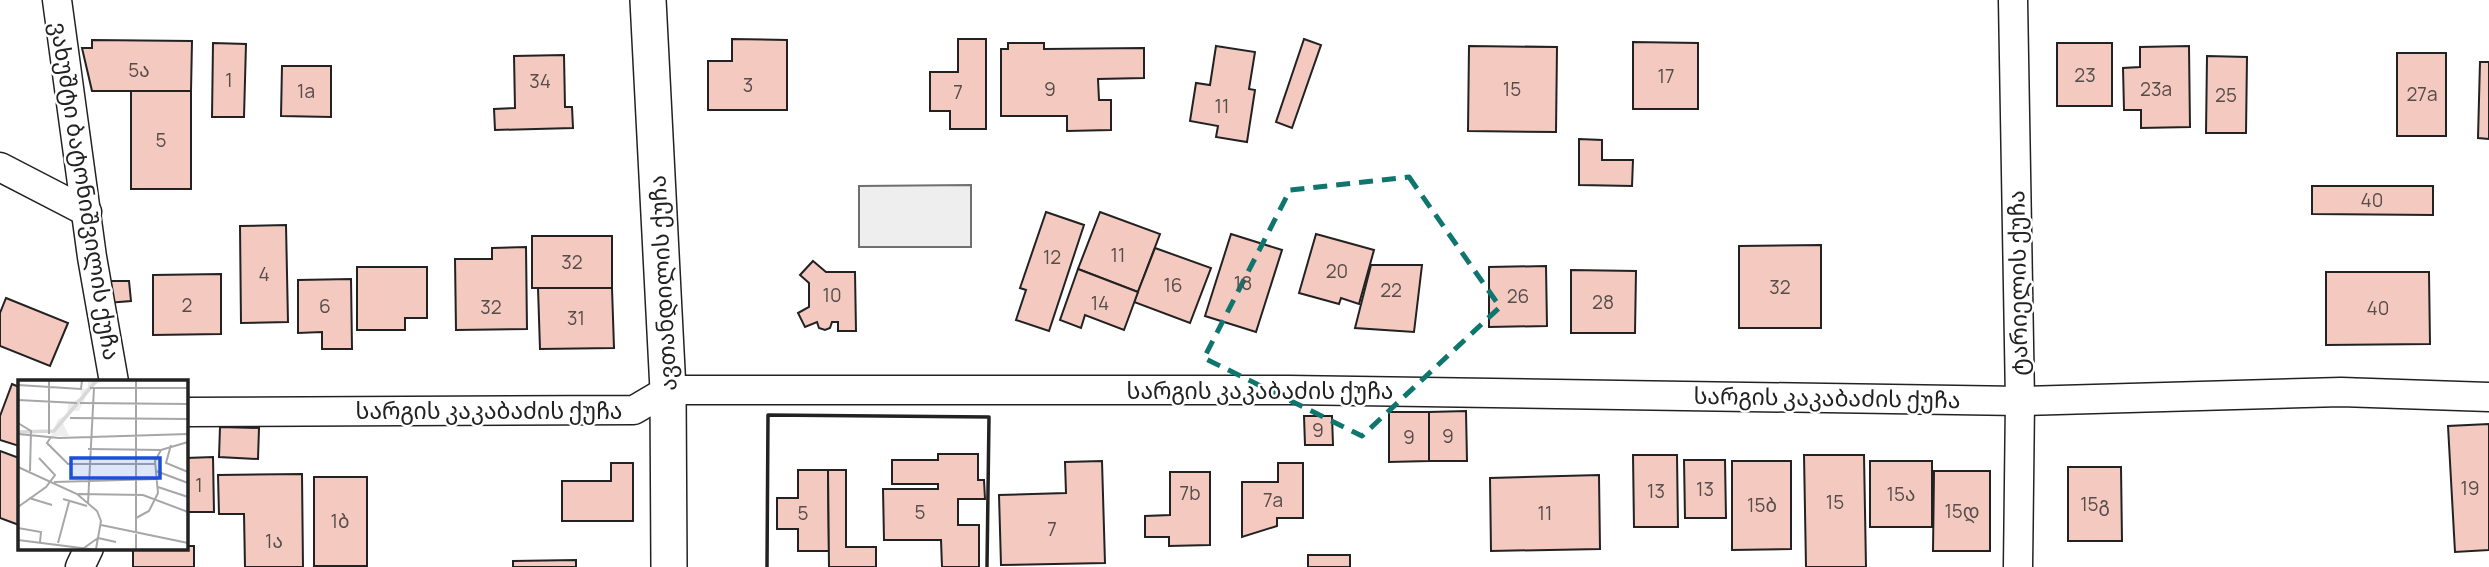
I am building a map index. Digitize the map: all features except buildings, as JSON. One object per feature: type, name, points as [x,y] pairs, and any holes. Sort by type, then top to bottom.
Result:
[{"type":"street","name":"ვახუშტი ბატონიშვილის ქუჩა","points":[[57,0],[92,257],[114,380]]},
{"type":"street","name":"ავთანდილის ქუჩა","points":[[648,0],[668,390],[669,567]]},
{"type":"street","name":"ტარიელის ქუჩა","points":[[2012,0],[2020,401],[2018,567]]},
{"type":"street","points":[[0,167],[87,212]]},
{"type":"street","name":"სარგის კაკაბაძის ქუჩა","points":[[187,412],[634,410],[668,390],[1289,390],[2020,401],[2341,392],[2489,397]]},
{"type":"street","points":[[80,567],[88,550]]},
{"type":"highlighted area","points":[[1409,177],[1500,307],[1362,436],[1204,358],[1290,190]]},
{"type":"shaded area","points":[[971,185],[971,247],[859,247],[859,186]]},
{"type":"wall","points":[[767,567],[768,415],[989,417],[987,567]]}]
